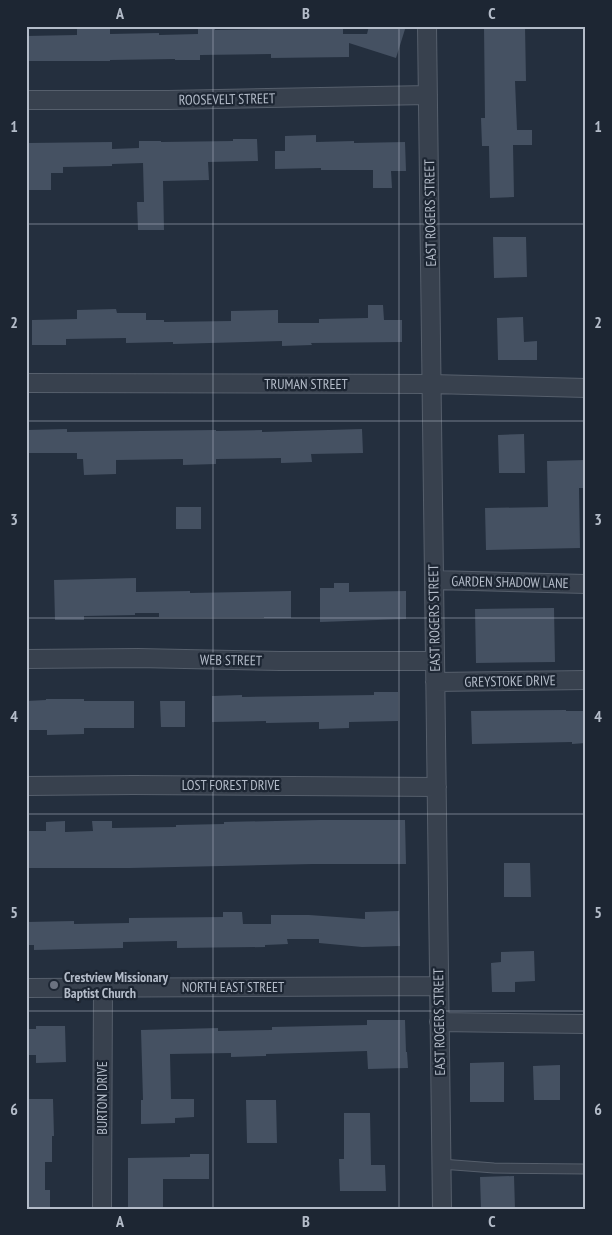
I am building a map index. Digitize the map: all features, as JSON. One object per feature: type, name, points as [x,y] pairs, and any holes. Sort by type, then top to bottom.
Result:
[{"type":"street","name":"EAST ROGERS STREET","points":[[427,26],[442,1209]]},
{"type":"street","name":"ROOSEVELT STREET","points":[[26,100],[178,100],[428,95]]},
{"type":"street","name":"TRUMAN STREET","points":[[26,383],[432,384],[586,388]]},
{"type":"street","name":"GARDEN SHADOW LANE","points":[[434,580],[586,584]]},
{"type":"street","name":"WEB STREET","points":[[26,659],[138,658],[280,661],[435,661]]},
{"type":"street","name":"GREYSTOKE DRIVE","points":[[435,682],[586,680]]},
{"type":"street","name":"LOST FOREST DRIVE","points":[[26,786],[437,787]]},
{"type":"street","name":"NORTH EAST STREET","points":[[26,988],[439,986]]},
{"type":"street","name":"BURTON DRIVE","points":[[102,1209],[103,987]]},
{"type":"street","points":[[439,1022],[586,1024]]},
{"type":"lane","points":[[441,1164],[494,1168],[586,1169]]},
{"type":"building","points":[[77,26],[110,26],[110,34],[159,33],[159,35],[198,34],[198,26],[215,26],[215,30],[343,26],[343,34],[367,34],[369,26],[406,26],[396,58],[349,43],[349,57],[271,58],[271,54],[200,55],[200,60],[27,61],[26,36],[77,35]]},
{"type":"building","points":[[484,26],[525,26],[526,81],[515,81],[517,130],[532,130],[532,145],[513,145],[514,197],[490,198],[489,146],[482,146],[481,118],[485,118]]},
{"type":"building","points":[[316,135],[316,142],[405,142],[406,171],[391,171],[392,188],[373,188],[373,170],[275,169],[275,151],[285,151],[285,136]]},
{"type":"building","points":[[233,139],[257,139],[258,161],[208,162],[209,180],[163,181],[164,230],[138,230],[137,202],[144,202],[143,163],[63,167],[63,173],[51,173],[51,190],[29,190],[28,143],[112,142],[112,149],[139,148],[139,141],[233,141]]},
{"type":"building","points":[[493,237],[526,237],[527,277],[494,278]]},
{"type":"building","points":[[368,305],[383,305],[384,320],[402,320],[402,342],[311,343],[312,345],[282,346],[282,341],[173,344],[173,342],[126,343],[126,338],[66,339],[66,345],[32,345],[32,320],[77,319],[77,310],[116,309],[117,313],[146,313],[146,320],[164,320],[164,322],[231,321],[231,311],[278,310],[278,323],[319,323],[319,319],[368,318]]},
{"type":"building","points":[[523,317],[524,342],[537,341],[537,360],[498,360],[497,318]]},
{"type":"building","points":[[67,429],[67,432],[262,430],[262,432],[362,429],[363,453],[311,454],[312,462],[281,463],[281,458],[216,459],[216,464],[183,465],[183,459],[116,460],[116,474],[84,475],[83,459],[77,459],[77,453],[28,453],[27,430]]},
{"type":"building","points":[[524,434],[525,473],[499,473],[498,435]]},
{"type":"building","points":[[586,460],[586,488],[579,488],[580,548],[486,550],[485,508],[548,507],[547,461]]},
{"type":"building","points":[[176,507],[201,507],[201,529],[176,529]]},
{"type":"building","points":[[136,578],[136,592],[291,591],[291,618],[159,617],[159,613],[135,613],[135,615],[84,616],[84,620],[55,620],[54,580]]},
{"type":"building","points":[[334,583],[349,583],[349,592],[406,591],[406,619],[320,622],[320,588],[334,588]]},
{"type":"building","points":[[554,608],[555,662],[476,663],[475,609]]},
{"type":"building","points":[[374,692],[398,692],[398,721],[349,722],[349,728],[319,729],[319,722],[212,722],[212,696],[374,695]]},
{"type":"building","points":[[46,699],[134,701],[134,728],[84,728],[84,734],[47,735],[47,730],[26,730],[26,701]]},
{"type":"building","points":[[160,701],[185,701],[185,727],[161,727]]},
{"type":"building","points":[[471,711],[586,711],[586,743],[472,744]]},
{"type":"building","points":[[405,820],[406,864],[26,868],[26,831],[46,831],[46,822],[65,821],[65,832],[93,831],[92,821],[112,821],[112,828],[176,827],[176,825],[224,824],[224,822]]},
{"type":"building","points":[[504,863],[530,863],[531,897],[504,897]]},
{"type":"building","points":[[399,911],[400,946],[362,947],[319,943],[319,939],[287,939],[288,944],[265,945],[265,947],[177,948],[177,941],[123,942],[123,948],[34,950],[34,945],[26,945],[26,922],[74,921],[74,924],[129,923],[129,918],[223,917],[223,912],[242,912],[243,924],[271,924],[271,915],[309,915],[365,919],[365,912]]},
{"type":"building","points":[[534,951],[535,981],[515,982],[515,992],[492,992],[491,963],[501,962],[501,952]]},
{"type":"building","points":[[367,1020],[405,1020],[408,1068],[368,1069],[367,1051],[231,1057],[231,1053],[170,1054],[171,1099],[194,1099],[194,1117],[175,1118],[175,1123],[141,1124],[141,1100],[143,1100],[141,1030],[218,1028],[218,1031],[272,1030],[272,1027],[367,1025]]},
{"type":"building","points":[[36,1026],[65,1026],[66,1062],[36,1063],[36,1055],[26,1055],[26,1029],[36,1029]]},
{"type":"building","points":[[504,1062],[504,1102],[470,1102],[470,1063]]},
{"type":"building","points":[[560,1065],[560,1100],[534,1100],[533,1066]]},
{"type":"building","points":[[26,1099],[53,1099],[54,1136],[52,1136],[52,1162],[45,1162],[45,1190],[50,1190],[50,1209],[26,1209]]},
{"type":"building","points":[[246,1100],[276,1100],[277,1143],[247,1143]]},
{"type":"building","points":[[344,1113],[370,1113],[371,1165],[385,1165],[386,1191],[340,1191],[339,1159],[344,1159]]},
{"type":"building","points":[[190,1154],[209,1154],[209,1179],[163,1179],[163,1208],[128,1209],[128,1158],[190,1157]]},
{"type":"building","points":[[514,1176],[515,1209],[481,1209],[480,1177]]},
{"type":"place","name":"Crestview Missionary Baptist Church","points":[[54,985]]}]
